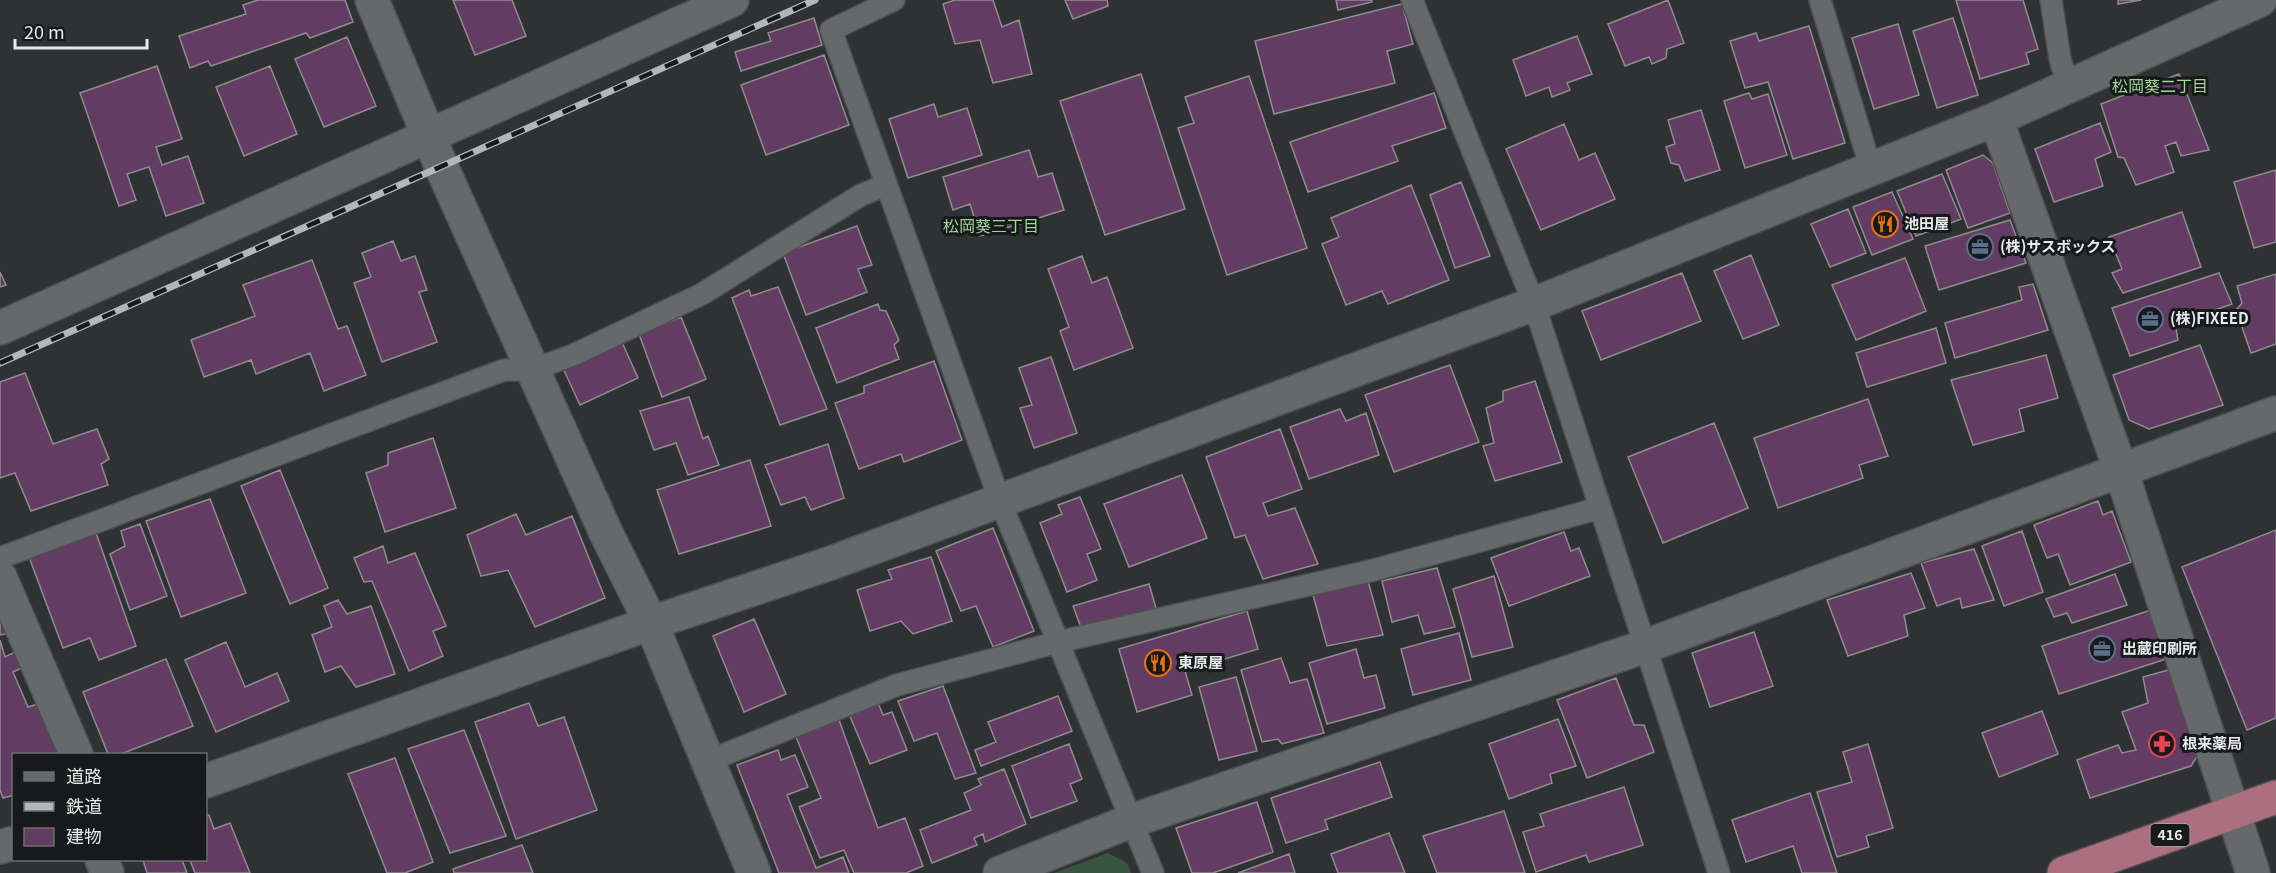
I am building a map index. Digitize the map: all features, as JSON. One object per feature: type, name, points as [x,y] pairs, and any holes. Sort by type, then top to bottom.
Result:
[{"type":"highway","name":"416","points":[[2064,873],[2276,797]]},
{"type":"street","points":[[372,0],[429,136],[532,369],[607,535],[651,623],[754,873]]},
{"type":"street","points":[[0,328],[429,136],[694,8],[732,0]]},
{"type":"street","points":[[207,781],[651,623],[831,563],[1534,304],[1996,119],[2259,0]]},
{"type":"street","points":[[1996,119],[2121,471],[2253,873]]},
{"type":"street","points":[[1000,873],[1131,821],[1646,646],[2276,413]]},
{"type":"street","points":[[0,577],[75,753]]},
{"type":"lane","points":[[894,0],[831,30],[1000,501],[1153,873]]},
{"type":"lane","points":[[1412,0],[1534,304],[1719,873]]},
{"type":"lane","points":[[1820,0],[1871,169]]},
{"type":"lane","points":[[2051,0],[2060,59],[2068,86]]},
{"type":"lane","points":[[0,558],[504,369],[532,369],[573,355],[702,294],[861,195],[886,185]]},
{"type":"lane","points":[[708,761],[897,685],[1058,642],[1370,571],[1600,508]]},
{"type":"green space","points":[[1108,853],[1127,863],[1131,873],[1054,873]]},
{"type":"building","points":[[258,0],[345,0],[353,22],[310,38],[306,33],[211,66],[208,61],[190,68],[179,36],[246,14],[243,5]]},
{"type":"building","points":[[453,0],[512,0],[526,36],[475,55]]},
{"type":"building","points":[[955,0],[993,0],[1002,27],[1019,20],[1032,74],[993,83],[980,40],[955,44],[943,4]]},
{"type":"building","points":[[1065,0],[1107,0],[1108,6],[1073,19]]},
{"type":"building","points":[[1336,0],[1372,0],[1372,2],[1338,10]]},
{"type":"building","points":[[1668,0],[1684,43],[1667,49],[1666,58],[1652,64],[1649,57],[1625,66],[1608,24]]},
{"type":"building","points":[[1956,0],[2023,0],[2038,49],[2026,53],[2029,64],[1980,79]]},
{"type":"building","points":[[2118,0],[2141,0],[2118,4]]},
{"type":"building","points":[[1402,4],[1413,44],[1387,51],[1395,83],[1274,114],[1255,41]]},
{"type":"building","points":[[814,18],[822,45],[741,71],[735,52],[771,41],[768,33]]},
{"type":"building","points":[[1953,18],[1978,95],[1937,108],[1913,31]]},
{"type":"building","points":[[1898,24],[1919,95],[1874,109],[1852,38]]},
{"type":"building","points":[[1809,26],[1845,143],[1793,159],[1768,82],[1745,88],[1730,41],[1756,33],[1759,41]]},
{"type":"building","points":[[1577,36],[1592,74],[1567,83],[1570,90],[1552,97],[1549,87],[1526,96],[1513,60]]},
{"type":"building","points":[[347,37],[376,106],[324,127],[295,59]]},
{"type":"building","points":[[824,55],[849,125],[766,155],[741,85]]},
{"type":"building","points":[[157,66],[182,139],[156,147],[162,165],[188,156],[204,203],[166,216],[149,167],[127,174],[136,200],[119,206],[80,93]]},
{"type":"building","points":[[270,66],[297,134],[244,156],[216,87]]},
{"type":"building","points":[[1141,74],[1185,209],[1105,235],[1060,101]]},
{"type":"building","points":[[2179,74],[2209,150],[2181,156],[2176,142],[2165,146],[2174,172],[2136,185],[2124,158],[2118,157],[2101,104]]},
{"type":"building","points":[[1249,76],[1307,248],[1227,275],[1178,128],[1194,123],[1185,97]]},
{"type":"building","points":[[1434,93],[1446,128],[1392,146],[1398,161],[1308,192],[1290,142]]},
{"type":"building","points":[[1749,93],[1752,99],[1768,94],[1787,155],[1745,168],[1724,101]]},
{"type":"building","points":[[934,104],[938,117],[967,108],[982,155],[908,178],[889,119]]},
{"type":"building","points":[[1701,110],[1720,170],[1685,181],[1679,165],[1671,163],[1666,147],[1675,144],[1668,120]]},
{"type":"building","points":[[2100,123],[2111,152],[2095,159],[2103,186],[2054,202],[2035,149]]},
{"type":"building","points":[[1564,124],[1579,160],[1595,153],[1615,199],[1541,230],[1506,149]]},
{"type":"building","points":[[1029,150],[1038,177],[1052,173],[1064,210],[980,236],[970,204],[953,210],[943,177]]},
{"type":"building","points":[[1983,155],[1993,163],[2010,213],[1968,228],[1946,170]]},
{"type":"building","points":[[2276,170],[2276,242],[2254,248],[2234,182]]},
{"type":"building","points":[[1942,174],[1961,219],[1916,236],[1897,191]]},
{"type":"building","points":[[1461,182],[1490,256],[1455,268],[1430,195]]},
{"type":"building","points":[[1411,185],[1449,280],[1388,304],[1382,291],[1346,305],[1322,244],[1339,237],[1331,218]]},
{"type":"building","points":[[1892,192],[1913,239],[1872,255],[1853,207]]},
{"type":"building","points":[[1848,209],[1866,253],[1830,267],[1811,224]]},
{"type":"building","points":[[2182,212],[2201,267],[2123,293],[2112,273],[2122,269],[2109,237]]},
{"type":"building","points":[[2010,220],[2026,263],[1939,290],[1925,246]]},
{"type":"building","points":[[857,226],[872,265],[858,269],[867,292],[806,315],[783,253]]},
{"type":"building","points":[[393,241],[401,261],[415,256],[427,290],[419,292],[437,342],[382,362],[354,283],[371,277],[362,253]]},
{"type":"building","points":[[1751,255],[1779,325],[1743,339],[1714,271]]},
{"type":"building","points":[[1082,256],[1092,283],[1107,277],[1133,348],[1074,370],[1060,331],[1069,327],[1048,269]]},
{"type":"building","points":[[1905,258],[1926,311],[1856,340],[1832,285]]},
{"type":"building","points":[[312,260],[338,329],[347,326],[366,375],[324,391],[310,353],[256,374],[251,360],[204,377],[191,340],[255,316],[243,285]]},
{"type":"building","points":[[0,272],[6,285],[0,287]]},
{"type":"building","points":[[1682,273],[1701,321],[1601,360],[1582,311]]},
{"type":"building","points":[[2219,273],[2232,304],[2175,324],[2178,340],[2130,356],[2112,308]]},
{"type":"building","points":[[2276,274],[2276,344],[2251,353],[2236,310],[2242,303],[2237,286]]},
{"type":"building","points":[[2033,284],[2048,330],[1955,358],[1945,323],[2022,300],[2019,287]]},
{"type":"building","points":[[778,287],[827,409],[780,425],[732,298],[749,290],[751,296]]},
{"type":"building","points":[[878,304],[880,310],[886,311],[899,340],[894,345],[899,359],[837,383],[816,328]]},
{"type":"building","points":[[681,317],[706,379],[662,397],[639,334]]},
{"type":"building","points":[[1936,328],[1946,363],[1867,387],[1856,353]]},
{"type":"building","points":[[621,340],[638,378],[580,405],[562,366]]},
{"type":"building","points":[[2200,345],[2223,405],[2149,429],[2129,420],[2113,375]]},
{"type":"building","points":[[2046,355],[2058,398],[2019,409],[2024,431],[1973,445],[1951,380]]},
{"type":"building","points":[[1051,357],[1077,433],[1034,448],[1020,408],[1032,405],[1019,368]]},
{"type":"building","points":[[934,361],[962,440],[904,462],[901,454],[859,469],[835,403],[864,393],[864,386]]},
{"type":"building","points":[[1450,365],[1479,442],[1394,472],[1365,395]]},
{"type":"building","points":[[25,373],[53,444],[97,429],[109,459],[101,464],[108,485],[31,511],[15,473],[0,478],[0,382]]},
{"type":"building","points":[[1535,381],[1562,462],[1495,481],[1483,446],[1494,443],[1486,408],[1503,401],[1503,391]]},
{"type":"building","points":[[689,397],[703,439],[708,436],[719,465],[688,475],[676,443],[654,450],[640,411]]},
{"type":"building","points":[[1868,399],[1888,456],[1859,465],[1863,478],[1778,508],[1754,438]]},
{"type":"building","points":[[1340,409],[1346,421],[1366,413],[1379,455],[1309,479],[1290,427]]},
{"type":"building","points":[[1714,423],[1748,508],[1663,543],[1628,457]]},
{"type":"building","points":[[1280,429],[1302,489],[1263,503],[1268,516],[1295,508],[1318,564],[1263,579],[1245,535],[1235,538],[1206,457]]},
{"type":"building","points":[[433,438],[456,508],[385,532],[366,473],[388,465],[388,453]]},
{"type":"building","points":[[828,444],[844,498],[811,510],[805,497],[781,505],[765,465]]},
{"type":"building","points":[[750,460],[771,526],[679,554],[657,490]]},
{"type":"building","points":[[280,470],[328,588],[290,604],[241,486]]},
{"type":"building","points":[[1182,475],[1207,538],[1129,567],[1104,504]]},
{"type":"building","points":[[1080,497],[1101,549],[1087,554],[1097,580],[1067,592],[1040,523],[1062,514],[1058,505]]},
{"type":"building","points":[[210,499],[246,593],[181,617],[146,521]]},
{"type":"building","points":[[2098,501],[2103,515],[2112,511],[2131,562],[2070,585],[2058,554],[2047,558],[2034,525]]},
{"type":"building","points":[[516,514],[526,535],[572,516],[605,598],[535,627],[508,570],[481,576],[467,535]]},
{"type":"building","points":[[140,524],[167,596],[130,610],[110,554],[125,546],[121,531]]},
{"type":"building","points":[[993,528],[1034,631],[993,647],[976,606],[961,611],[936,551]]},
{"type":"building","points":[[2276,530],[2276,718],[2247,730],[2182,567]]},
{"type":"building","points":[[2022,531],[2043,592],[2004,606],[1982,546]]},
{"type":"building","points":[[1564,532],[1571,551],[1579,548],[1590,576],[1509,606],[1491,558]]},
{"type":"building","points":[[96,533],[136,646],[99,660],[90,638],[63,648],[29,557]]},
{"type":"building","points":[[383,546],[388,563],[415,553],[446,626],[433,631],[443,656],[409,671],[372,581],[364,582],[354,558]]},
{"type":"building","points":[[1974,549],[1994,600],[1962,608],[1960,598],[1937,606],[1921,563]]},
{"type":"building","points":[[931,557],[952,621],[913,634],[901,621],[870,631],[857,590],[892,579],[888,570]]},
{"type":"building","points":[[1437,568],[1455,627],[1424,634],[1418,615],[1392,622],[1382,581]]},
{"type":"building","points":[[1911,573],[1925,608],[1904,615],[1908,636],[1848,656],[1827,600]]},
{"type":"building","points":[[2115,574],[2127,605],[2072,623],[2067,613],[2054,617],[2046,599]]},
{"type":"building","points":[[1494,576],[1513,647],[1472,657],[1453,589]]},
{"type":"building","points":[[1368,581],[1383,635],[1327,646],[1313,595]]},
{"type":"building","points":[[1149,584],[1156,608],[1082,630],[1073,606]]},
{"type":"building","points":[[338,600],[347,614],[371,606],[395,674],[356,687],[341,666],[325,672],[312,635],[332,627],[324,606]]},
{"type":"building","points":[[0,607],[10,633],[0,635]]},
{"type":"building","points":[[2154,609],[2172,657],[2059,694],[2042,646]]},
{"type":"building","points":[[1247,611],[1258,649],[1185,671],[1192,695],[1137,712],[1119,649]]},
{"type":"building","points":[[754,619],[786,694],[744,712],[713,636]]},
{"type":"building","points":[[1754,632],[1773,686],[1710,707],[1692,653]]},
{"type":"building","points":[[1459,633],[1471,680],[1413,695],[1401,649]]},
{"type":"building","points":[[0,640],[5,657],[19,650],[26,666],[13,672],[28,707],[44,702],[61,753],[12,753],[12,796],[3,798],[0,790]]},
{"type":"building","points":[[226,642],[245,687],[277,673],[289,701],[216,732],[185,660]]},
{"type":"building","points":[[1356,649],[1364,678],[1376,675],[1385,708],[1327,724],[1309,663]]},
{"type":"building","points":[[1281,658],[1290,683],[1307,679],[1324,733],[1282,744],[1278,739],[1262,742],[1241,670]]},
{"type":"building","points":[[166,659],[193,726],[124,753],[108,753],[83,692]]},
{"type":"building","points":[[2172,669],[2198,755],[2191,766],[2090,798],[2077,760],[2118,745],[2122,753],[2136,750],[2122,712],[2148,703],[2143,677]]},
{"type":"building","points":[[1236,677],[1257,751],[1219,760],[1199,687]]},
{"type":"building","points":[[1616,678],[1634,725],[1644,725],[1654,752],[1587,778],[1557,700]]},
{"type":"building","points":[[943,686],[976,773],[955,779],[937,733],[914,741],[898,701]]},
{"type":"building","points":[[1058,696],[1072,731],[981,766],[975,750],[996,742],[988,722]]},
{"type":"building","points":[[529,703],[538,726],[564,717],[597,810],[516,839],[475,722]]},
{"type":"building","points":[[878,703],[883,715],[892,712],[907,750],[870,764],[849,714]]},
{"type":"building","points":[[2042,711],[2058,754],[1999,777],[1982,733]]},
{"type":"building","points":[[1558,719],[1576,766],[1550,774],[1552,783],[1509,799],[1489,744]]},
{"type":"building","points":[[839,720],[878,828],[905,818],[923,866],[906,873],[854,873],[844,850],[820,858],[799,807],[821,798],[796,737]]},
{"type":"building","points":[[464,730],[506,836],[450,853],[408,749]]},
{"type":"building","points":[[1069,744],[1082,779],[1070,784],[1077,801],[1031,818],[1012,766]]},
{"type":"building","points":[[1868,744],[1893,828],[1866,836],[1869,847],[1837,857],[1817,792],[1852,782],[1843,752]]},
{"type":"building","points":[[778,750],[781,760],[795,755],[808,787],[787,795],[816,868],[843,857],[849,873],[779,873],[737,765]]},
{"type":"building","points":[[395,758],[433,862],[405,873],[387,873],[348,774]]},
{"type":"building","points":[[1380,762],[1392,797],[1325,820],[1328,829],[1286,843],[1271,798]]},
{"type":"building","points":[[1004,769],[1026,824],[985,842],[983,834],[974,838],[977,845],[932,863],[920,830],[971,810],[964,793],[981,785],[978,779]]},
{"type":"building","points":[[1624,787],[1643,845],[1589,862],[1586,855],[1536,872],[1523,832],[1544,826],[1540,814]]},
{"type":"building","points":[[1810,793],[1837,873],[1802,873],[1793,846],[1746,862],[1732,820]]},
{"type":"building","points":[[1257,802],[1273,852],[1213,873],[1192,873],[1176,828]]},
{"type":"building","points":[[1504,811],[1525,873],[1437,873],[1423,836]]},
{"type":"building","points":[[209,815],[214,829],[230,823],[250,873],[195,873],[190,861],[207,861],[207,816]]},
{"type":"building","points":[[1389,833],[1405,873],[1338,873],[1331,854]]},
{"type":"building","points":[[522,845],[533,873],[454,873],[453,869]]},
{"type":"building","points":[[1289,854],[1295,873],[1238,873]]},
{"type":"building","points":[[143,861],[182,861],[187,873],[147,873]]},
{"type":"railway","points":[[0,363],[815,0]]},
{"type":"place","name":"池田屋","points":[[1885,224]]},
{"type":"place","name":"(株)サスボックス","points":[[1980,247]]},
{"type":"place","name":"(株)FIXEED","points":[[2150,319]]},
{"type":"place","name":"出蔵印刷所","points":[[2102,649]]},
{"type":"place","name":"東原屋","points":[[1158,663]]},
{"type":"place","name":"根来薬局","points":[[2162,744]]},
{"type":"district","name":"松岡葵二丁目","points":[[2160,86]]},
{"type":"district","name":"松岡葵三丁目","points":[[991,226]]}]
